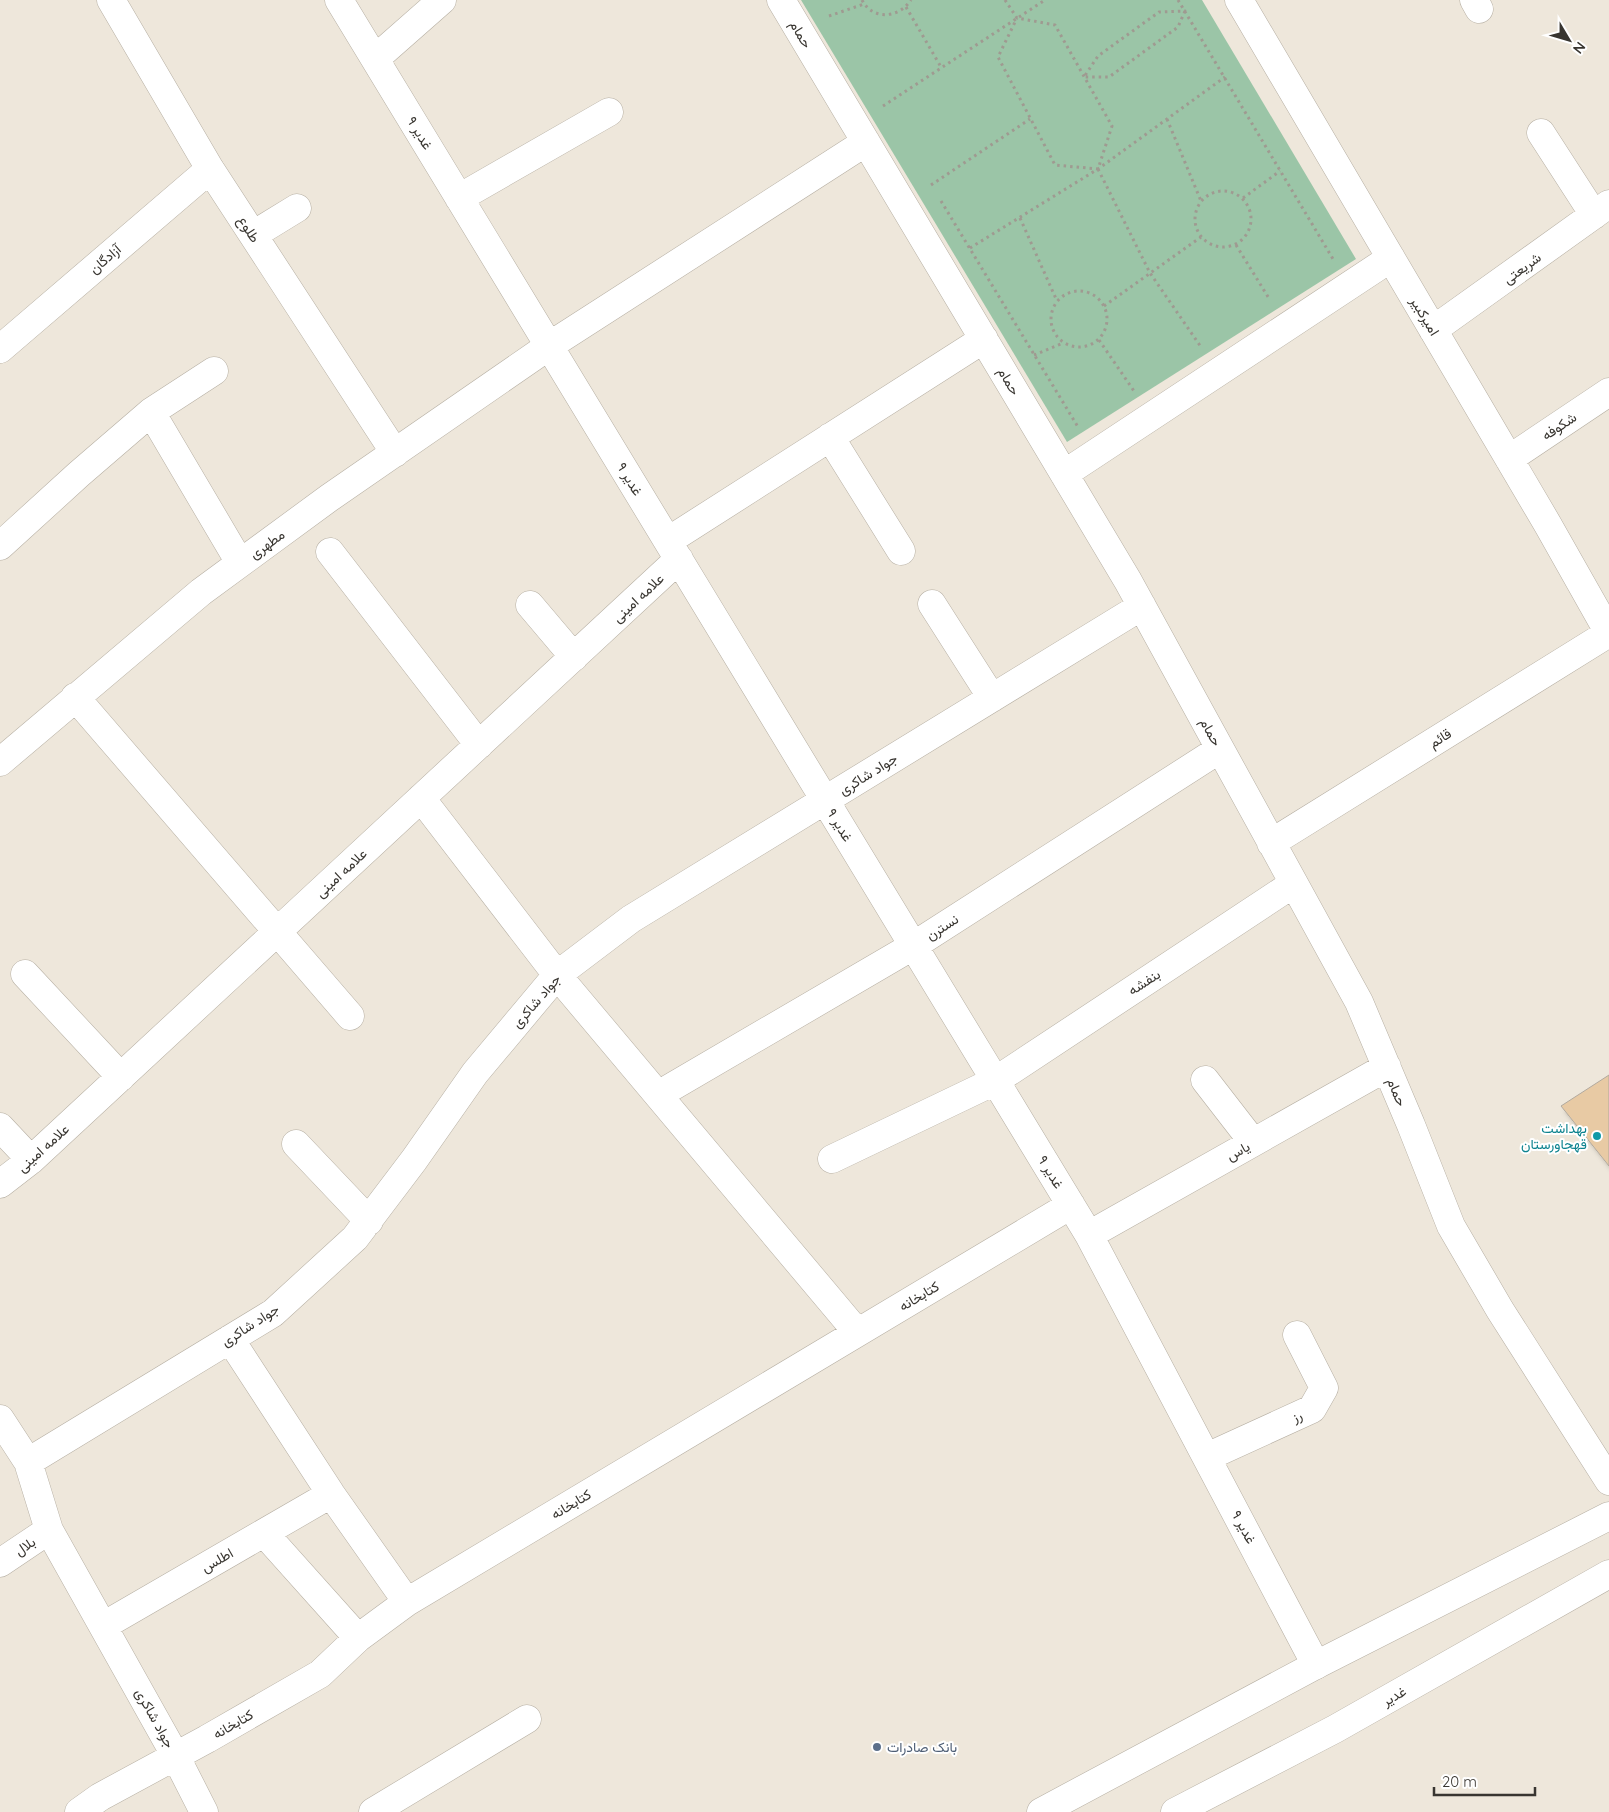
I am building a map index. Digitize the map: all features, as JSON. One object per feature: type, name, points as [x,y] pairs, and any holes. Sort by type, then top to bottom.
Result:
[{"type":"street","name":"طلوع","points":[[111,0],[210,169],[395,453]]},
{"type":"street","name":"غدیر ۹","points":[[339,0],[1089,1235],[1316,1665]]},
{"type":"street","points":[[375,59],[442,0]]},
{"type":"street","name":"حمام","points":[[781,0],[1142,606],[1359,1002],[1451,1226],[1500,1310],[1609,1481]]},
{"type":"street","name":"امیرکبیر","points":[[1247,3],[1391,258],[1509,459],[1600,596],[1609,633]]},
{"type":"street","points":[[460,198],[609,112]]},
{"type":"street","points":[[1541,133],[1602,210]]},
{"type":"street","name":"مطهری","points":[[0,762],[201,592],[329,498],[549,346],[866,142]]},
{"type":"street","name":"آزادگان","points":[[0,349],[210,169]]},
{"type":"street","points":[[253,235],[297,208]]},
{"type":"street","name":"شریعتی","points":[[1433,330],[1602,210]]},
{"type":"street","points":[[1064,474],[1391,258]]},
{"type":"street","name":"علامه امینی","points":[[0,1184],[30,1160],[574,657],[673,550],[830,437],[984,339]]},
{"type":"street","points":[[0,546],[151,412],[214,371]]},
{"type":"street","name":"شکوفه","points":[[1509,459],[1609,392]]},
{"type":"street","points":[[151,412],[240,563]]},
{"type":"street","points":[[830,437],[901,551]]},
{"type":"street","points":[[330,552],[479,745]]},
{"type":"street","points":[[932,604],[992,698]]},
{"type":"street","points":[[530,605],[574,657]]},
{"type":"street","name":"جواد شاکری","points":[[28,1462],[273,1313],[355,1238],[414,1160],[475,1073],[557,975],[631,919],[1142,606]]},
{"type":"street","name":"قائم","points":[[1271,843],[1609,633]]},
{"type":"street","points":[[75,697],[350,1016]]},
{"type":"street","name":"نسترن","points":[[658,1095],[914,946],[1220,749]]},
{"type":"street","points":[[421,798],[557,975],[857,1332]]},
{"type":"street","name":"بنفشه","points":[[832,1159],[996,1081],[1294,884]]},
{"type":"street","points":[[25,974],[121,1076]]},
{"type":"street","name":"یاس","points":[[1089,1235],[1386,1067]]},
{"type":"street","points":[[1206,1080],[1252,1142]]},
{"type":"street","points":[[0,1127],[30,1160]]},
{"type":"street","points":[[296,1144],[368,1220]]},
{"type":"street","name":"کتابخانه","points":[[79,1812],[100,1797],[320,1674],[358,1638],[407,1602],[1071,1205]]},
{"type":"street","name":"رز","points":[[1207,1457],[1312,1409],[1324,1388],[1296,1335]]},
{"type":"street","points":[[230,1339],[331,1494],[407,1602]]},
{"type":"street","name":"جواد شاکری","points":[[0,1419],[28,1462],[49,1530],[175,1755],[204,1812]]},
{"type":"street","name":"اطلس","points":[[103,1626],[331,1494]]},
{"type":"street","points":[[1041,1812],[1316,1665],[1609,1516]]},
{"type":"street","name":"بلال","points":[[0,1563],[49,1530]]},
{"type":"street","points":[[264,1533],[358,1638]]},
{"type":"street","name":"غدیر","points":[[1175,1812],[1335,1729],[1608,1576]]},
{"type":"street","points":[[373,1812],[527,1720]]},
{"type":"path","points":[[862,0],[871,11],[890,15],[899,12],[911,0]]},
{"type":"path","points":[[1005,0],[1017,18],[1055,25],[1112,126],[1098,170],[1150,273],[1204,352]]},
{"type":"path","points":[[883,106],[1045,0]]},
{"type":"path","points":[[1178,0],[1333,259],[1325,264]]},
{"type":"path","points":[[829,16],[864,4]]},
{"type":"path","points":[[906,7],[942,67]]},
{"type":"path","points":[[824,8],[834,25]]},
{"type":"path","points":[[1084,77],[1109,77],[1178,27],[1185,11]]},
{"type":"path","points":[[1084,77],[1098,56],[1159,12],[1185,11]]},
{"type":"path","points":[[1017,18],[998,57],[1030,119],[1055,165],[1098,170]]},
{"type":"path","points":[[970,248],[1098,170],[1225,77]]},
{"type":"path","points":[[878,98],[888,114]]},
{"type":"path","points":[[931,185],[1030,119]]},
{"type":"path","points":[[1167,119],[1202,201]]},
{"type":"path","points":[[1243,198],[1280,171]]},
{"type":"path","points":[[926,177],[1079,429]]},
{"type":"path","points":[[1226,191],[1235,193],[1243,198],[1252,214],[1252,223],[1249,232],[1243,240],[1236,245],[1226,248],[1208,244],[1196,228],[1195,219],[1202,201],[1209,195],[1226,191]]},
{"type":"path","points":[[1020,218],[1057,301]]},
{"type":"path","points":[[1104,306],[1201,237]]},
{"type":"path","points":[[1236,245],[1272,302]]},
{"type":"path","points":[[1072,291],[1091,293],[1104,306],[1107,314],[1107,323],[1099,340],[1082,348],[1072,347],[1056,337],[1050,319],[1052,309],[1064,295],[1072,291]]},
{"type":"path","points":[[1099,340],[1139,398]]},
{"type":"path","points":[[1034,355],[1063,343]]},
{"type":"green space","points":[[801,0],[1202,0],[1356,259],[1067,442]]},
{"type":"building","name":"بهداشت قهجاورستان","points":[[1609,1075],[1609,1166],[1561,1106]]},
{"type":"place","name":"بهداشت قهجاورستان","points":[[1597,1136]]},
{"type":"place","name":"بانک صادرات","points":[[877,1747]]}]
